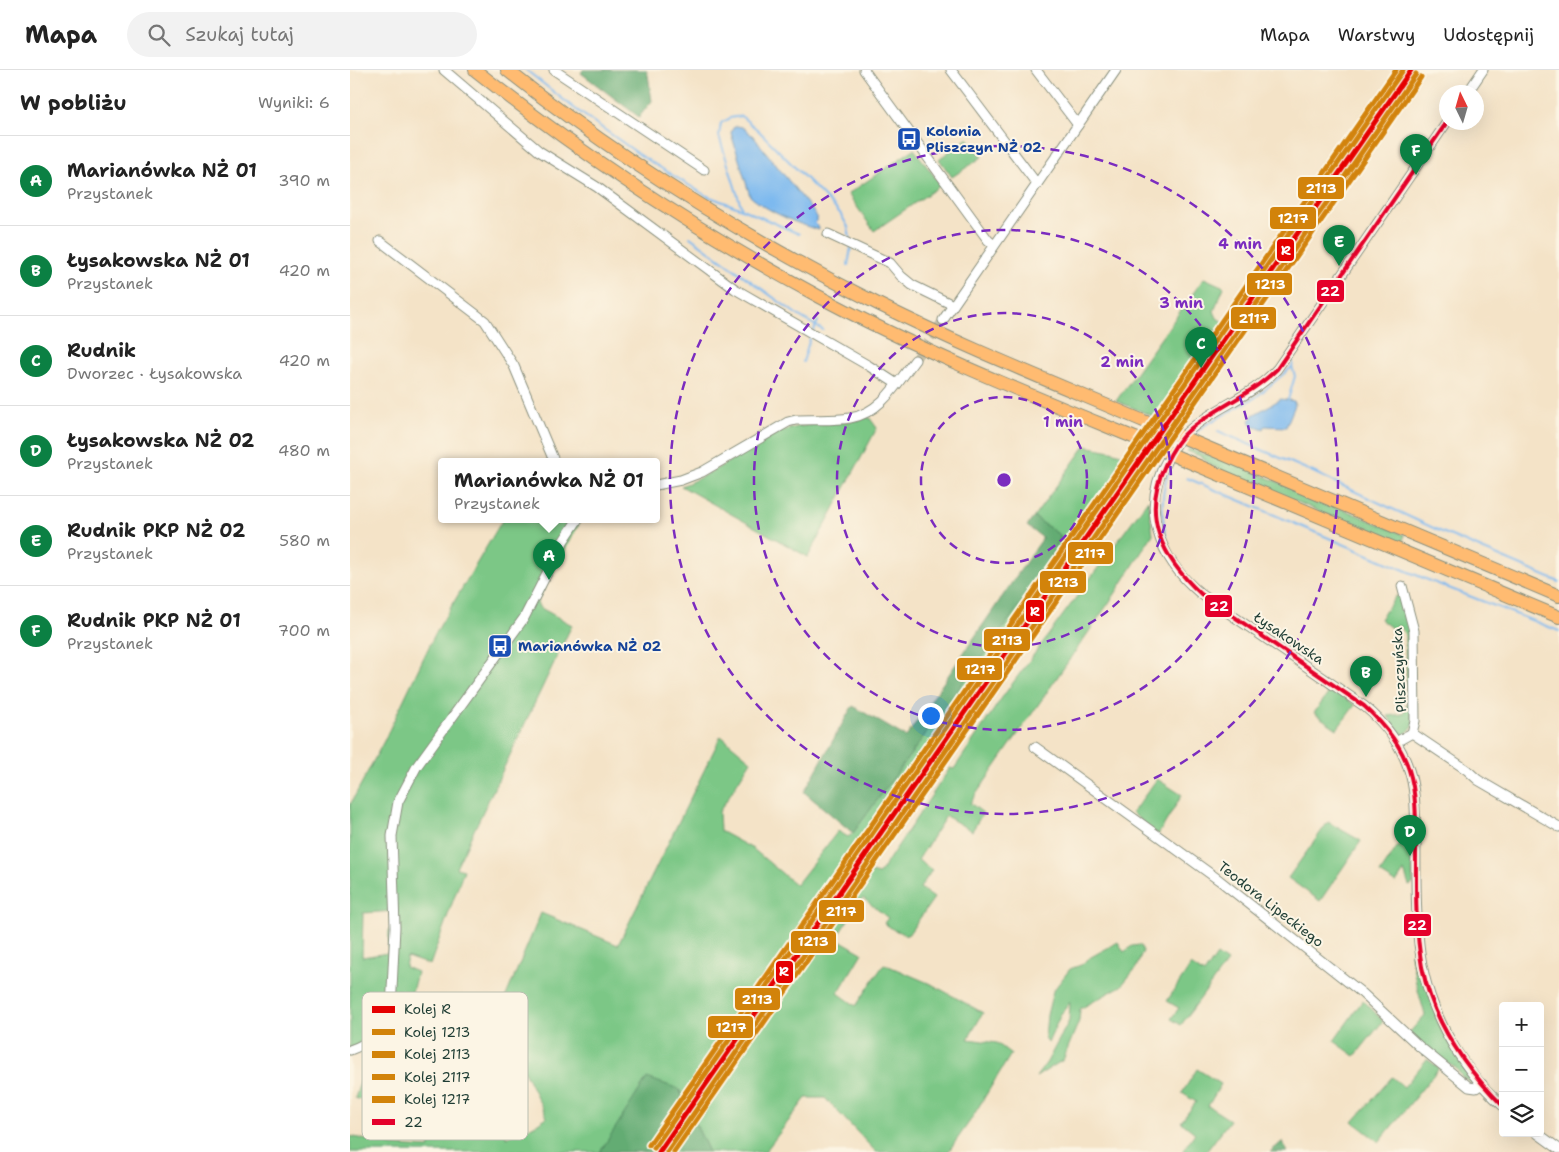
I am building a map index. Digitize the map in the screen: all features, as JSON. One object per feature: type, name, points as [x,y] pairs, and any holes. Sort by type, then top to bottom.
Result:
[{"type":"highway","points":[[475,70],[558,134],[690,223],[746,257],[833,304],[906,340],[1027,393],[1559,617]]},
{"type":"highway","points":[[507,70],[570,118],[654,176],[740,230],[792,260],[914,322],[980,352],[1559,596]]},
{"type":"street","points":[[444,70],[539,151],[597,187],[735,289],[897,384]]},
{"type":"street","points":[[554,70],[704,170]]},
{"type":"street","points":[[864,70],[985,236],[994,245]]},
{"type":"street","points":[[951,70],[1037,184]]},
{"type":"street","points":[[1036,70],[1078,125]]},
{"type":"street","points":[[943,320],[1116,70]]},
{"type":"street","points":[[1473,85],[1483,70]]},
{"type":"street","name":"Łysakowska","points":[[1396,742],[1382,722],[1360,703],[1191,585],[1171,562],[1158,534],[1155,510],[1156,492],[1161,473],[1174,446],[1185,434],[1197,424],[1259,386],[1277,369],[1292,350],[1441,130]]},
{"type":"street","points":[[828,234],[890,263],[912,285],[953,305]]},
{"type":"street","points":[[380,241],[485,321],[514,366],[553,458]]},
{"type":"street","points":[[660,484],[674,482],[697,474],[788,422],[845,418],[860,415],[878,404],[916,360]]},
{"type":"street","points":[[393,992],[395,927],[393,830],[400,796],[417,766],[524,618],[560,546],[574,523]]},
{"type":"street","name":"Pliszczyńska","points":[[1402,586],[1414,631],[1415,721],[1412,733]]},
{"type":"street","points":[[1499,1102],[1482,1084],[1447,1034],[1424,974],[1417,922],[1415,798],[1409,770],[1396,742],[1412,733],[1467,770],[1478,780],[1559,827]]},
{"type":"street","name":"Teodora Lipeckiego","points":[[1035,747],[1219,880],[1362,993],[1420,1047],[1470,1087],[1476,1088],[1482,1084]]},
{"type":"street","points":[[350,1050],[362,1045]]},
{"type":"street","points":[[1542,1137],[1559,1149]]},
{"type":"green space","points":[[583,70],[646,70],[652,101],[639,117],[581,73]]},
{"type":"green space","points":[[968,138],[982,157],[952,177],[939,159]]},
{"type":"green space","points":[[914,149],[941,185],[874,231],[848,194]]},
{"type":"green space","points":[[1204,278],[1224,287],[1214,311],[1217,318],[1226,324],[1162,420],[1116,401]]},
{"type":"green space","points":[[869,417],[877,428],[808,557],[681,486],[707,474],[781,432],[807,425],[848,422]]},
{"type":"green space","points":[[1085,446],[1137,459],[852,868],[879,874],[950,768],[954,769],[1001,699],[1148,500],[1153,534],[1115,594],[970,803],[983,813],[972,831],[946,816],[918,860],[932,870],[920,888],[934,898],[908,935],[894,930],[884,923],[888,918],[863,898],[836,938],[862,953],[838,993],[856,1006],[884,964],[933,985],[983,1013],[968,1039],[997,1043],[1011,1054],[970,1121],[948,1152],[876,1152],[825,1098],[806,1098],[765,1152],[709,1152],[679,1089],[601,1152],[350,1152],[350,1136],[393,1146],[430,1148],[429,1140],[528,1140],[528,1128],[547,1117],[528,1079],[528,992],[508,992],[541,913],[618,945],[721,736],[751,761],[719,812],[720,831],[753,849],[796,885],[838,831],[848,837],[853,833],[1044,572],[1061,536],[1034,517]]},
{"type":"green space","points":[[1189,449],[1216,456],[1405,535],[1401,546],[1212,466],[1202,457],[1187,451]]},
{"type":"green space","points":[[1034,517],[1061,536],[1044,572],[853,833],[804,792],[850,710],[853,706],[906,737],[1043,538],[1027,526]]},
{"type":"green space","points":[[501,523],[579,523],[537,602],[539,607],[572,625],[456,868],[464,870],[430,965],[407,957],[405,967],[417,972],[412,992],[396,990],[396,992],[362,992],[362,1051],[350,1055],[350,805],[384,741],[435,634]],"holes":[[[396,911],[396,930],[389,930],[388,953],[362,957],[363,913]]]},
{"type":"green space","points":[[1396,596],[1402,598],[1411,631],[1413,726],[1406,734],[1399,734],[1388,716],[1403,714],[1408,702],[1405,634],[1398,625],[1394,630],[1380,619]]},
{"type":"green space","points":[[1329,687],[1355,705],[1337,729],[1314,713],[1328,694],[1324,691]]},
{"type":"green space","points":[[1157,779],[1182,795],[1158,835],[1132,813]]},
{"type":"green space","points":[[1328,822],[1361,841],[1320,901],[1288,878]]},
{"type":"green space","points":[[1405,835],[1411,835],[1413,884],[1409,886],[1404,871],[1396,883],[1380,873]]},
{"type":"green space","points":[[1118,942],[1124,952],[1132,946],[1140,945],[1143,951],[1136,968],[1121,986],[1080,1009],[1079,1021],[1063,1060],[1036,1077],[1047,1062],[1069,1021],[1070,1002],[1061,1014],[1048,1043],[1045,1037],[1047,1015],[1053,991],[1070,969],[1081,965],[1091,957]]},
{"type":"green space","points":[[1415,951],[1421,976],[1475,1083],[1472,1084],[1462,1077],[1456,1068],[1437,1058],[1408,1034],[1425,1015],[1416,983],[1411,953]]},
{"type":"green space","points":[[1217,955],[1227,962],[1181,1025],[1171,1019],[1179,1008],[1167,1001],[1191,965],[1204,974]]},
{"type":"green space","points":[[1363,1000],[1383,1021],[1355,1056],[1334,1041]]},
{"type":"green space","points":[[1427,1059],[1439,1068],[1379,1142],[1353,1122],[1392,1077],[1404,1087]]},
{"type":"green space","points":[[1197,1069],[1221,1084],[1208,1106],[1230,1120],[1206,1152],[1182,1152],[1195,1133],[1181,1122],[1196,1102],[1182,1093]]},
{"type":"green space","points":[[362,1076],[362,1100],[355,1098]]},
{"type":"green space","points":[[647,1078],[679,1089],[709,1152],[600,1152]]},
{"type":"green space","points":[[1283,1141],[1287,1152],[1270,1152]]},
{"type":"water","points":[[737,126],[742,127],[753,136],[816,215],[815,223],[819,230],[802,225],[764,207],[750,196],[731,133],[733,128]]},
{"type":"water","points":[[1281,399],[1294,401],[1295,405],[1286,427],[1265,426],[1264,429],[1252,425],[1250,420],[1253,415]]},
{"type":"waterway","points":[[526,70],[574,108],[643,157],[705,195],[799,234]]},
{"type":"waterway","points":[[742,209],[719,136],[721,123],[730,118],[741,116],[758,130],[840,213],[848,227],[850,239]]},
{"type":"waterway","points":[[690,237],[799,316],[823,330]]},
{"type":"waterway","points":[[848,265],[851,248]]},
{"type":"waterway","points":[[814,330],[818,321]]},
{"type":"waterway","points":[[803,362],[810,338]]},
{"type":"waterway","points":[[1288,400],[1295,376],[1292,367],[1293,362]]},
{"type":"waterway","points":[[1192,436],[1205,425],[1256,397],[1292,367]]},
{"type":"waterway","points":[[1218,431],[1313,472],[1442,532],[1559,582]]},
{"type":"waterway","points":[[1179,451],[1185,444]]},
{"type":"waterway","points":[[1166,536],[1162,507],[1163,497],[1166,478],[1174,460]]},
{"type":"waterway","points":[[1187,478],[1428,580],[1559,631]]},
{"type":"tunnel","points":[[915,360],[943,320]]},
{"type":"rail line","name":"1217","points":[[649,1145],[1396,70]]},
{"type":"rail line","name":"2113","points":[[654,1148],[1403,70]]},
{"type":"rail line","name":"R","points":[[659,1152],[1411,70]]},
{"type":"rail line","name":"1213","points":[[667,1152],[1416,74]]},
{"type":"rail line","name":"2117","points":[[674,1152],[1421,77]]},
{"type":"transit line","name":"22","points":[[1441,130],[1277,369],[1256,386],[1200,422],[1178,442],[1167,460],[1158,484],[1155,502],[1156,519],[1159,535],[1166,551],[1187,580],[1201,594],[1364,706],[1385,727],[1397,743],[1409,770],[1415,799],[1417,923],[1422,967],[1427,987],[1442,1024],[1452,1042],[1475,1075],[1499,1102]]},
{"type":"place","name":"Kolonia Pliszczyn NŻ 02","points":[[909,139]]},
{"type":"place","name":"Rudnik PKP NŻ 01","points":[[1416,175]]},
{"type":"place","name":"Rudnik PKP NŻ 02","points":[[1339,266]]},
{"type":"place","name":"Rudnik","points":[[1201,368]]},
{"type":"place","name":"Marianówka NŻ 01","points":[[549,580]]},
{"type":"place","name":"Marianówka NŻ 02","points":[[500,646]]},
{"type":"place","name":"Łysakowska NŻ 01","points":[[1366,697]]},
{"type":"place","name":"Łysakowska NŻ 02","points":[[1410,856]]}]
